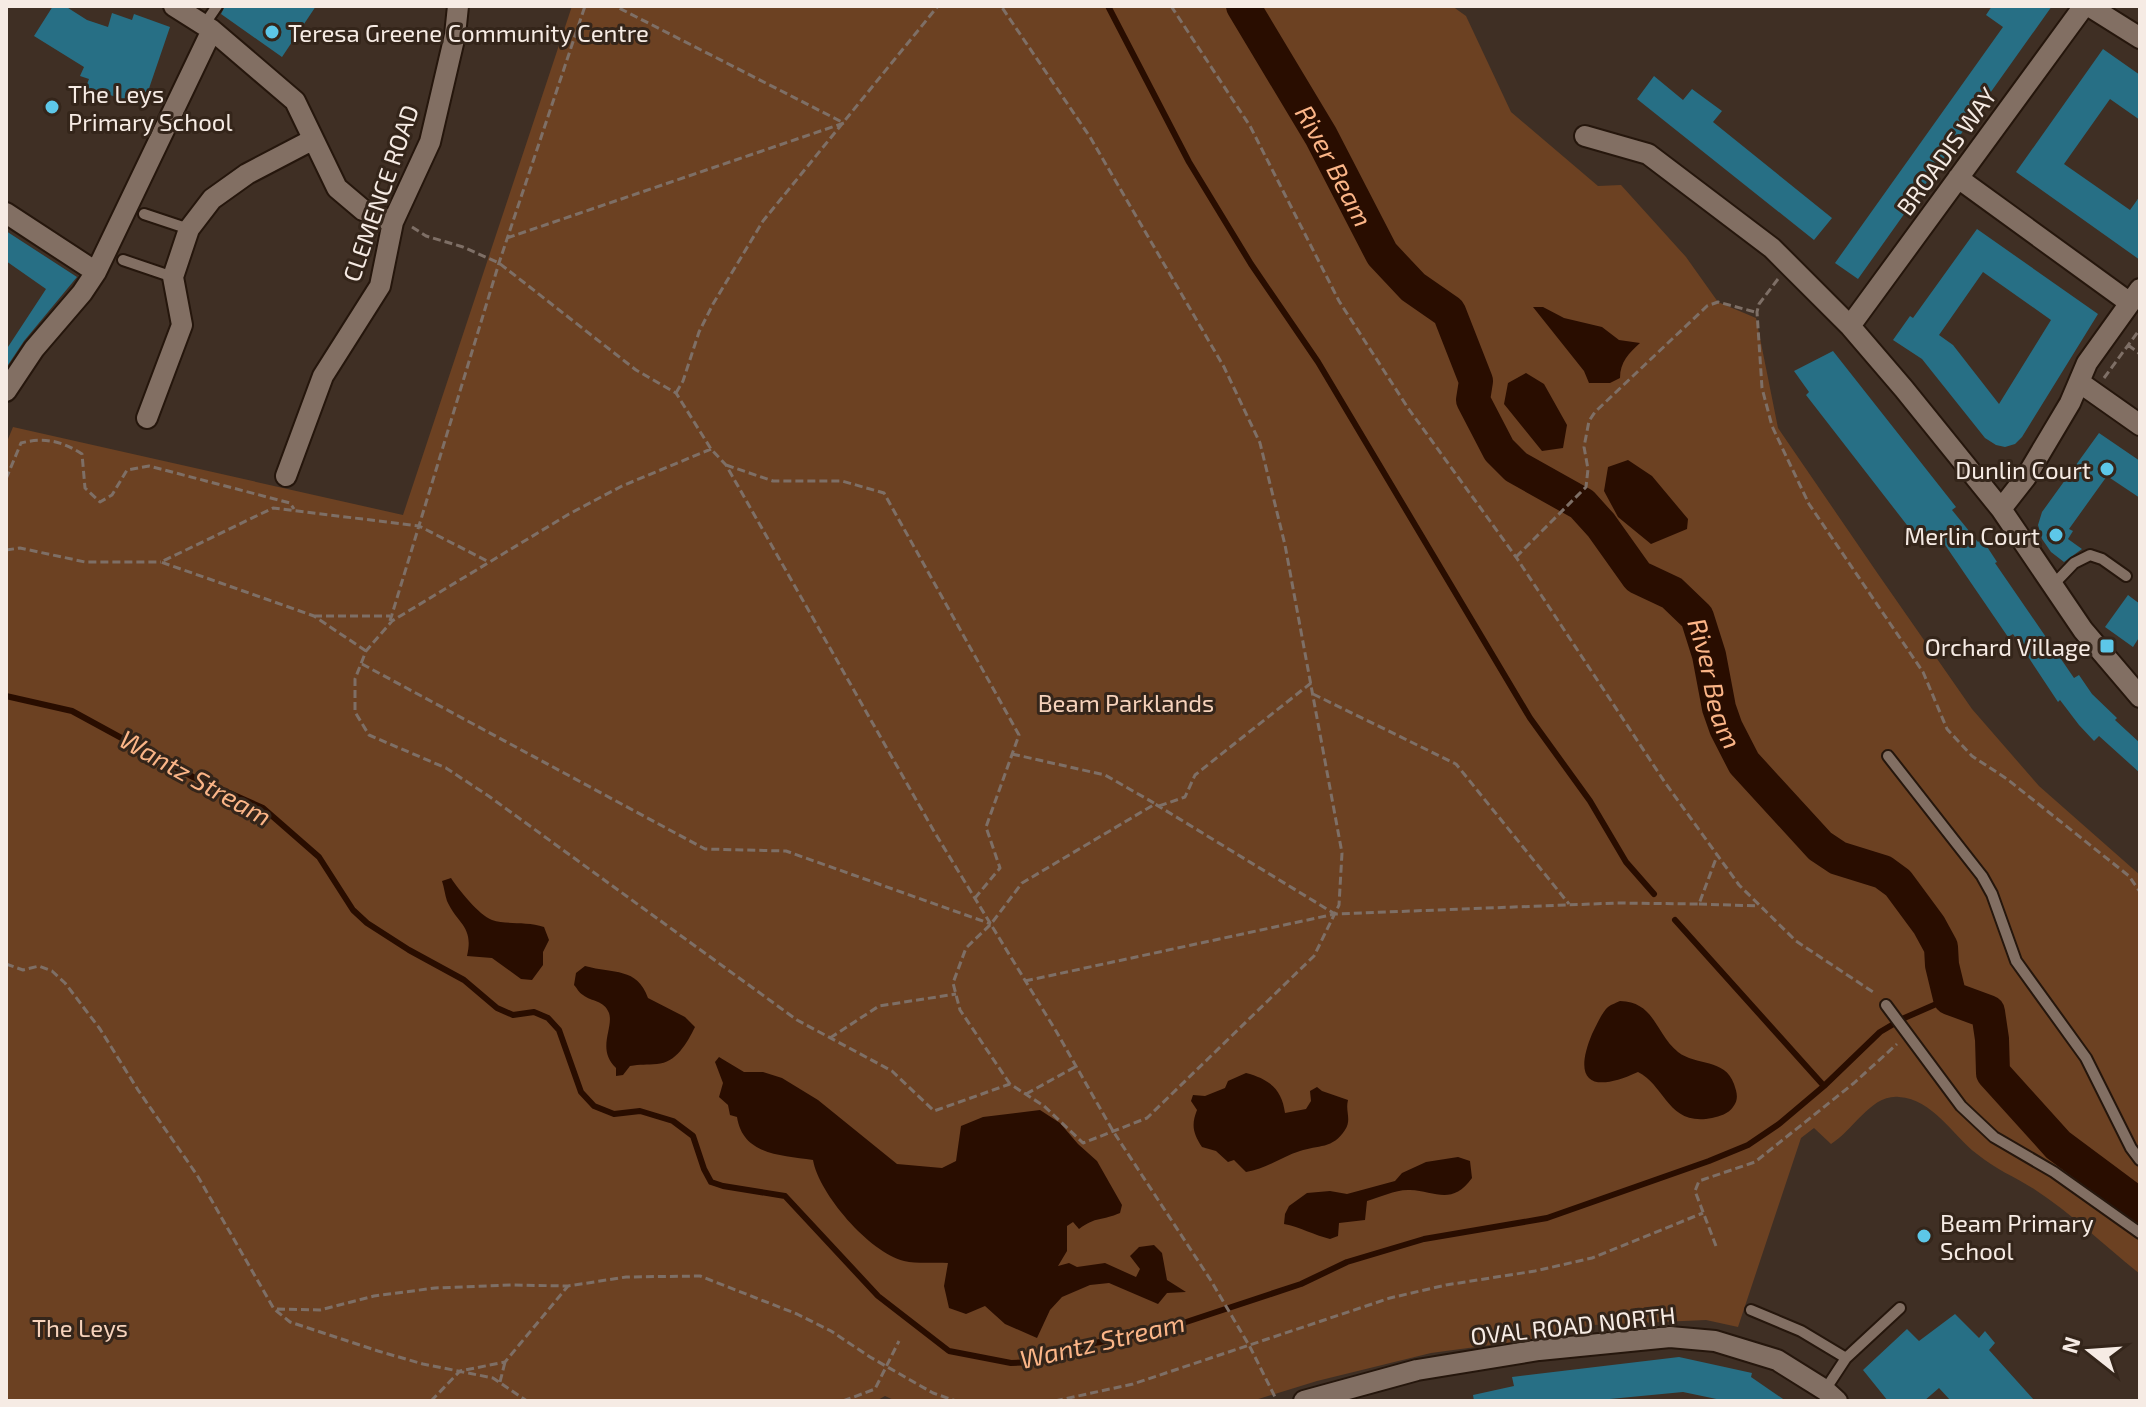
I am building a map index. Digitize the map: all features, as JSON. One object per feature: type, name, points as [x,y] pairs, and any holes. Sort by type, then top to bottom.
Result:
[{"type":"street","points":[[174,6],[208,28],[295,101],[337,188],[363,210],[393,222]]},
{"type":"street","name":"CLEMENCE ROAD","points":[[286,476],[323,376],[380,286],[393,222],[430,142],[455,35],[458,6]]},
{"type":"street","points":[[2087,6],[2140,38]]},
{"type":"street","name":"BROADIS WAY","points":[[1850,326],[2087,6]]},
{"type":"street","points":[[6,391],[34,349],[96,272],[208,28]]},
{"type":"street","points":[[1585,136],[1607,144],[1631,146],[1648,154],[1772,248],[1850,326],[2001,509],[2106,660],[2140,697]]},
{"type":"street","points":[[147,418],[182,325],[173,277],[189,229],[212,199],[247,174],[312,140]]},
{"type":"street","points":[[1958,178],[2135,296],[2087,363],[2086,388],[2070,403],[2026,477],[2001,509]]},
{"type":"street","points":[[6,213],[96,272]]},
{"type":"street","points":[[2086,388],[2140,425]]},
{"type":"street","name":"OVAL ROAD NORTH","points":[[1304,1401],[1417,1370],[1539,1350],[1670,1337],[1715,1341],[1777,1360],[1831,1395]]},
{"type":"lane","points":[[208,28],[217,6]]},
{"type":"lane","points":[[144,214],[189,229]]},
{"type":"lane","points":[[123,260],[173,277]]},
{"type":"lane","points":[[2052,586],[2074,563],[2090,555],[2102,559],[2126,576]]},
{"type":"lane","points":[[1888,756],[1982,876],[1992,894],[2016,961],[2086,1058],[2140,1160]]},
{"type":"lane","points":[[1886,1005],[1961,1106],[1994,1137],[2054,1172],[2140,1233]]},
{"type":"lane","points":[[1831,1395],[1846,1358],[1900,1308]]},
{"type":"lane","points":[[1751,1310],[1801,1331],[1846,1358]]},
{"type":"path","points":[[389,625],[499,263],[585,6]]},
{"type":"path","points":[[615,6],[844,123]]},
{"type":"path","points":[[676,393],[706,318],[763,221],[938,6]]},
{"type":"path","points":[[1001,6],[1090,137],[1224,367],[1260,443],[1285,545],[1311,683],[1342,853],[1339,905],[1314,956],[1147,1118],[1083,1143],[1044,1106],[1010,1084],[960,1010],[953,983],[966,948],[991,924],[1022,883],[1157,805],[1185,797],[1195,775],[1311,683]]},
{"type":"path","points":[[1171,6],[1250,126],[1339,301],[1408,408],[1516,557],[1666,784],[1739,885],[1796,941],[1855,979],[1886,1005]]},
{"type":"path","points":[[507,238],[844,123]]},
{"type":"path","points":[[393,222],[409,225],[426,236],[463,247],[499,263],[636,370],[676,393],[711,449],[726,465],[975,898],[1113,1131],[1210,1279],[1277,1401]]},
{"type":"path","points":[[1788,266],[1759,304],[1757,312],[1762,388],[1772,426],[1809,504],[1923,672],[1947,729],[1972,756],[2007,779],[2129,876],[2140,892]]},
{"type":"path","points":[[1516,557],[1586,487],[1588,469],[1584,447],[1589,421],[1595,412],[1707,306],[1718,302],[1757,312]]},
{"type":"path","points":[[2086,388],[2140,329]]},
{"type":"path","points":[[2128,345],[2140,354]]},
{"type":"path","points":[[6,479],[21,443],[38,438],[67,444],[82,454],[85,488],[100,502],[112,495],[127,470],[149,466],[290,503],[295,510]]},
{"type":"path","points":[[711,449],[672,468],[622,486],[489,562],[389,625],[366,651],[361,663],[355,679],[355,712],[369,735],[446,768],[797,1020],[892,1071],[934,1111],[1010,1084]]},
{"type":"path","points":[[726,465],[773,481],[842,481],[884,493],[1019,735],[986,827],[1000,868],[975,898]]},
{"type":"path","points":[[161,562],[273,508],[419,526],[489,562]]},
{"type":"path","points":[[6,550],[20,548],[85,562],[161,562],[314,616],[366,651]]},
{"type":"path","points":[[314,616],[391,616]]},
{"type":"path","points":[[361,663],[705,849],[786,851],[991,924]]},
{"type":"path","points":[[1313,694],[1456,764],[1569,904]]},
{"type":"path","points":[[1012,754],[1105,775],[1335,914]]},
{"type":"path","points":[[1699,904],[1717,855]]},
{"type":"path","points":[[1025,981],[1335,914],[1569,904],[1760,906]]},
{"type":"path","points":[[6,964],[23,970],[39,966],[52,971],[65,983],[100,1029],[197,1175],[274,1309],[290,1322],[393,1355],[493,1378],[527,1401]]},
{"type":"path","points":[[830,1038],[879,1006],[956,994]]},
{"type":"path","points":[[1716,1246],[1695,1191],[1699,1181],[1755,1162],[1854,1083],[1909,1033]]},
{"type":"path","points":[[1026,1094],[1076,1067]]},
{"type":"path","points":[[1055,1401],[1133,1384],[1390,1298],[1592,1258],[1703,1213]]},
{"type":"path","points":[[274,1309],[320,1310],[374,1296],[435,1288],[568,1286],[626,1277],[700,1276],[797,1314],[933,1393],[956,1401]]},
{"type":"path","points":[[500,1383],[505,1362],[568,1286]]},
{"type":"path","points":[[843,1401],[875,1389],[899,1341]]},
{"type":"path","points":[[431,1401],[460,1371],[505,1362]]},
{"type":"green space","name":"Beam Parklands","points":[[572,6],[1452,6],[1466,16],[1511,112],[1598,186],[1621,185],[1686,257],[1718,302],[1756,318],[1778,428],[1878,574],[1972,709],[2039,786],[2140,875],[2140,1274],[2048,1198],[1977,1154],[1932,1111],[1911,1099],[1899,1097],[1880,1101],[1871,1107],[1831,1144],[1814,1128],[1801,1138],[1738,1327],[1706,1320],[1592,1325],[1535,1339],[1431,1353],[1317,1381],[1252,1401],[896,1401],[885,1396],[876,1401],[6,1401],[6,444],[13,427],[403,515]]},
{"type":"shaded area","points":[[1533,307],[1543,307],[1564,318],[1602,327],[1619,340],[1640,343],[1623,363],[1620,378],[1610,383],[1589,383],[1584,371]]},
{"type":"shaded area","points":[[1526,373],[1544,384],[1567,425],[1563,448],[1542,451],[1504,404],[1508,383]]},
{"type":"shaded area","points":[[1628,460],[1652,476],[1688,519],[1687,529],[1651,544],[1618,517],[1604,491],[1608,467]]},
{"type":"shaded area","points":[[451,878],[475,907],[492,920],[544,927],[549,940],[543,952],[543,965],[532,980],[521,979],[492,958],[467,956],[467,932],[447,901],[442,881]]},
{"type":"shaded area","points":[[585,966],[631,976],[638,981],[648,998],[685,1017],[695,1027],[680,1051],[664,1063],[630,1066],[623,1075],[616,1076],[616,1068],[610,1061],[606,1046],[609,1013],[574,985],[576,973]]},
{"type":"shaded area","points":[[1620,1001],[1632,1003],[1648,1013],[1678,1052],[1724,1070],[1737,1093],[1731,1109],[1712,1118],[1686,1116],[1676,1111],[1655,1086],[1638,1072],[1610,1082],[1591,1080],[1584,1064],[1592,1034],[1606,1009]]},
{"type":"shaded area","points":[[719,1057],[744,1072],[763,1072],[782,1078],[818,1100],[897,1164],[942,1168],[956,1161],[961,1126],[983,1117],[1040,1110],[1060,1123],[1097,1161],[1122,1205],[1120,1213],[1090,1222],[1079,1229],[1073,1222],[1067,1226],[1067,1251],[1058,1266],[1105,1263],[1136,1277],[1140,1269],[1130,1256],[1139,1247],[1154,1245],[1162,1253],[1167,1280],[1186,1292],[1167,1293],[1158,1304],[1109,1283],[1090,1285],[1062,1297],[1050,1310],[1037,1338],[1005,1324],[985,1306],[966,1314],[949,1308],[944,1286],[948,1263],[909,1262],[890,1255],[861,1234],[835,1205],[817,1174],[813,1160],[765,1151],[747,1139],[737,1117],[730,1115],[728,1105],[719,1097],[723,1083],[715,1062]]},
{"type":"shaded area","points":[[1246,1073],[1273,1086],[1281,1097],[1285,1113],[1306,1109],[1311,1101],[1310,1091],[1317,1087],[1348,1100],[1345,1130],[1330,1143],[1246,1172],[1234,1160],[1228,1162],[1216,1151],[1202,1147],[1195,1133],[1197,1110],[1191,1101],[1193,1095],[1205,1096],[1225,1088],[1228,1081]]},
{"type":"shaded area","points":[[1458,1157],[1470,1161],[1472,1178],[1457,1192],[1443,1195],[1405,1190],[1367,1201],[1365,1220],[1339,1223],[1338,1236],[1330,1239],[1284,1224],[1289,1206],[1307,1193],[1330,1191],[1347,1194],[1395,1181],[1402,1173],[1426,1162]]},
{"type":"building","points":[[53,6],[65,6],[87,20],[108,27],[112,13],[132,20],[134,14],[170,27],[143,106],[104,93],[102,98],[84,92],[89,79],[80,76],[84,67],[34,36]]},
{"type":"building","name":"Teresa Greene Community Centre","points":[[225,6],[316,6],[282,57],[221,14]]},
{"type":"building","points":[[1992,6],[2052,6],[1858,279],[1835,263],[2003,27],[1986,15]]},
{"type":"building","points":[[2103,49],[2140,75],[2140,120],[2110,99],[2064,164],[2130,210],[2140,196],[2140,260],[2016,172]]},
{"type":"building","points":[[1654,76],[1683,100],[1692,89],[1722,111],[1713,122],[1832,218],[1814,240],[1637,99]]},
{"type":"building","points":[[1977,229],[2098,314],[2022,437],[2015,444],[2005,447],[1985,438],[1922,359],[1893,340],[1910,316],[1913,318]],"holes":[[[1983,272],[2051,320],[1999,404],[1953,345],[1939,335]]]},
{"type":"building","points":[[6,231],[77,277],[24,341],[6,368],[6,350],[46,289],[6,261]]},
{"type":"building","points":[[1833,351],[1956,507],[1952,510],[1978,542],[1982,539],[1995,563],[2074,678],[2079,675],[2092,694],[2117,718],[2115,720],[2140,743],[2140,773],[2099,736],[2094,741],[2060,700],[2058,702],[2013,634],[2008,637],[1941,539],[1934,545],[1924,533],[1917,538],[1806,395],[1809,392],[1794,371]]},
{"type":"building","name":"Dunlin Court","points":[[2099,433],[2140,461],[2140,498],[2107,476],[2069,529],[2073,531],[2068,539],[2082,549],[2064,562],[2051,552],[2042,539],[2038,525],[2042,512]]},
{"type":"building","points":[[2128,595],[2140,604],[2140,636],[2133,647],[2105,627]]},
{"type":"building","name":"Beam Primary School","points":[[1955,1314],[1979,1338],[1985,1331],[1995,1343],[1989,1350],[2035,1401],[1951,1401],[1939,1388],[1924,1401],[1888,1401],[1863,1370],[1907,1329],[1919,1341]]},
{"type":"building","points":[[1679,1357],[1752,1373],[1751,1377],[1786,1401],[1726,1401],[1683,1392],[1589,1401],[1474,1401],[1473,1395],[1514,1386],[1512,1377]]},
{"type":"waterway","points":[[1108,6],[1189,162],[1251,264],[1318,362],[1530,718],[1590,801],[1626,862],[1654,894]]},
{"type":"waterway","name":"River Beam","points":[[1243,6],[1321,136],[1382,254],[1413,287],[1449,312],[1476,381],[1473,400],[1499,450],[1516,467],[1582,504],[1638,577],[1672,593],[1697,617],[1709,655],[1719,708],[1744,763],[1820,846],[1838,858],[1883,872],[1898,883],[1941,947],[1950,998],[1988,1012],[1993,1073],[2058,1145],[2140,1206]]},
{"type":"waterway","name":"Wantz Stream","points":[[6,696],[72,711],[193,777],[263,808],[319,857],[353,910],[367,923],[464,980],[497,1008],[513,1015],[534,1012],[548,1018],[559,1030],[581,1092],[594,1106],[614,1114],[640,1111],[673,1121],[693,1136],[711,1182],[785,1196],[878,1296],[949,1351],[1011,1363],[1035,1362],[1085,1345],[1165,1329],[1301,1284],[1347,1262],[1424,1239],[1547,1218],[1709,1161],[1748,1145],[1779,1124],[1880,1032],[1950,998]]},
{"type":"waterway","points":[[1675,920],[1824,1086]]},
{"type":"place","name":"Teresa Greene Community Centre","points":[[272,32]]},
{"type":"place","name":"The Leys Primary School","points":[[52,107]]},
{"type":"place","name":"Dunlin Court","points":[[2107,469]]},
{"type":"place","name":"Merlin Court","points":[[2056,535]]},
{"type":"place","name":"Orchard Village","points":[[2107,646]]},
{"type":"place","name":"Beam Primary School","points":[[1924,1236]]},
{"type":"park label","name":"The Leys","points":[[80,1327]]}]
